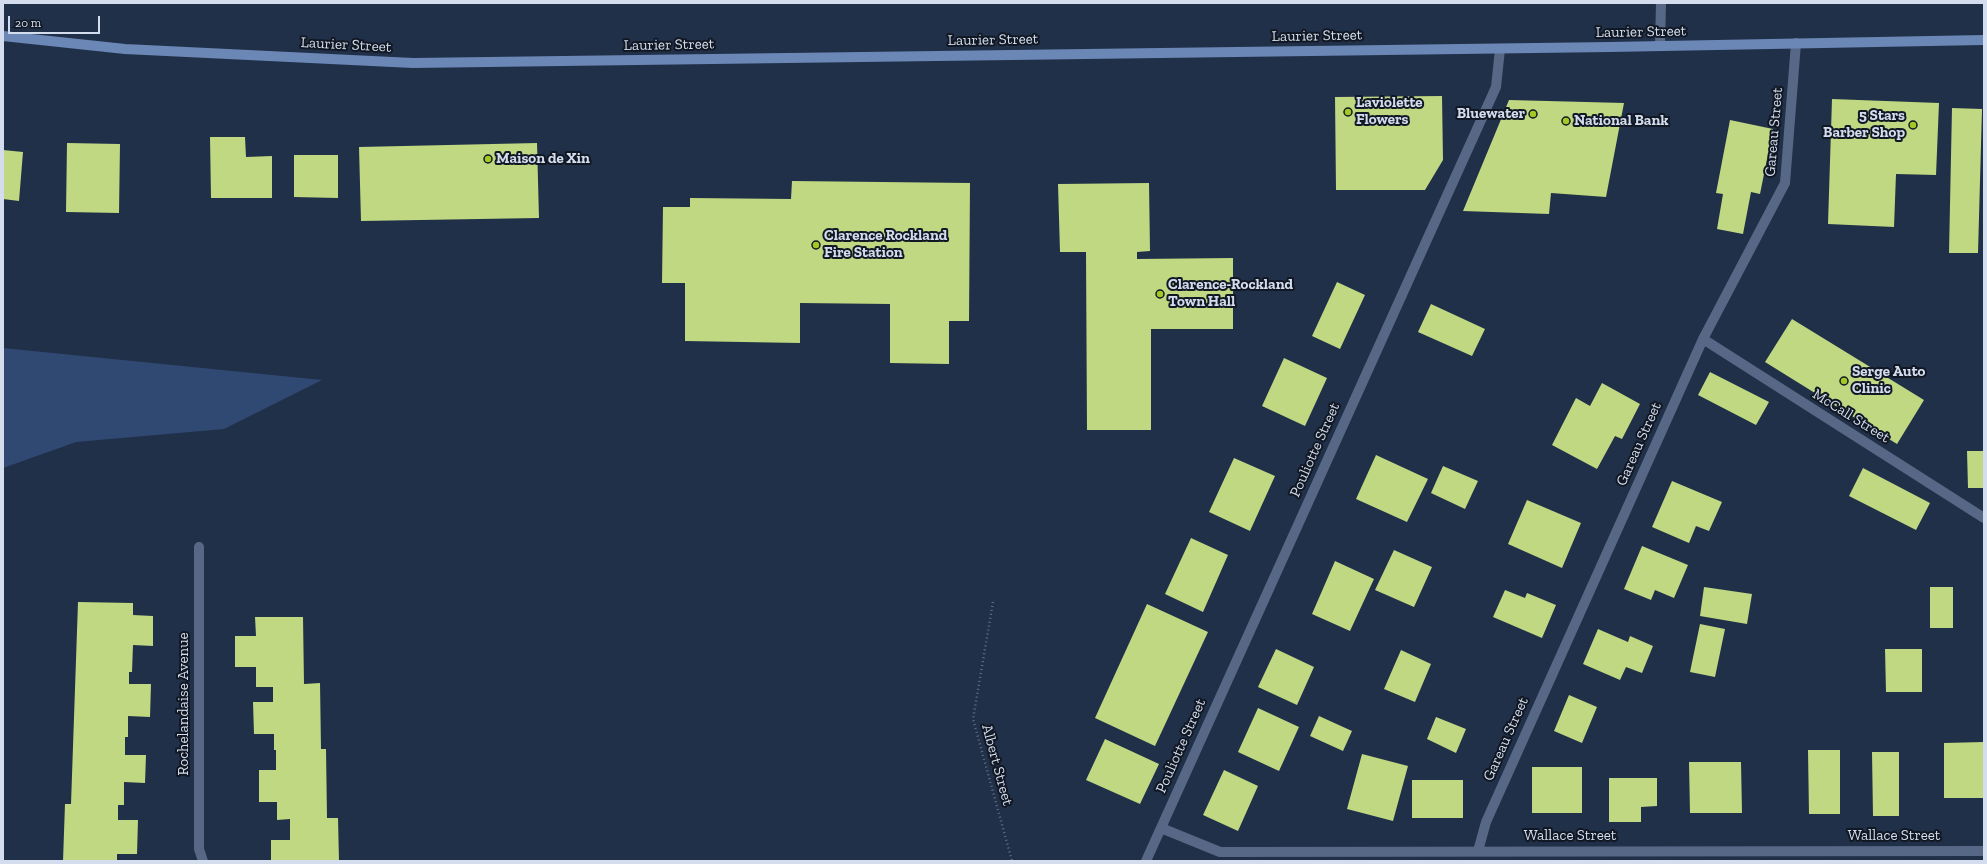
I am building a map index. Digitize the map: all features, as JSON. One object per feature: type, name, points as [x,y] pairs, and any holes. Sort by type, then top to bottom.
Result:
[{"type":"main road","name":"Laurier Street","points":[[3,36],[125,49],[413,63],[1500,49],[1984,40]]},
{"type":"street","points":[[1660,46],[1661,3]]},
{"type":"street","name":"Gareau Street","points":[[1478,851],[1486,822],[1703,339],[1784,183],[1796,43]]},
{"type":"street","name":"Pouliotte Street","points":[[1146,861],[1496,87],[1500,49]]},
{"type":"street","name":"McCall Street","points":[[1703,339],[1984,518]]},
{"type":"street","name":"Rochelandaise Avenue","points":[[199,547],[200,849],[203,861]]},
{"type":"street","name":"Wallace Street","points":[[1161,828],[1220,852],[1984,851]]},
{"type":"path","name":"Albert Street","points":[[993,602],[972,719],[1012,861]]},
{"type":"shaded area","points":[[3,348],[322,380],[224,429],[76,442],[3,468]]},
{"type":"building","points":[[1442,96],[1443,160],[1425,190],[1336,190],[1335,97]]},
{"type":"building","points":[[1832,99],[1939,103],[1936,175],[1896,174],[1894,227],[1828,224]]},
{"type":"building","points":[[1509,100],[1624,103],[1606,197],[1551,193],[1549,214],[1463,211]]},
{"type":"building","points":[[1952,108],[1982,109],[1978,253],[1949,253]]},
{"type":"building","points":[[1730,120],[1773,129],[1760,194],[1751,192],[1743,234],[1717,229],[1723,194],[1716,193]]},
{"type":"building","points":[[210,137],[245,137],[246,157],[272,156],[272,198],[211,198]]},
{"type":"building","points":[[67,143],[120,144],[119,213],[66,212]]},
{"type":"building","points":[[537,143],[539,218],[361,221],[359,147]]},
{"type":"building","points":[[3,150],[23,152],[19,201],[3,199]]},
{"type":"building","points":[[294,155],[338,155],[338,198],[294,197]]},
{"type":"building","name":"Clarence Rockland Fire Station","points":[[792,181],[970,183],[969,321],[949,321],[949,364],[890,363],[890,304],[800,303],[800,343],[685,341],[685,283],[662,283],[663,207],[690,207],[690,198],[791,199]]},
{"type":"building","name":"Clarence-Rockland Town Hall","points":[[1149,183],[1150,251],[1137,252],[1137,259],[1233,258],[1233,329],[1151,329],[1151,430],[1087,430],[1086,252],[1060,252],[1058,184]]},
{"type":"building","points":[[1337,282],[1365,295],[1340,349],[1312,336]]},
{"type":"building","points":[[1431,304],[1485,329],[1472,356],[1418,332]]},
{"type":"building","name":"Serge Auto Clinic","points":[[1792,319],[1924,400],[1897,444],[1765,362]]},
{"type":"building","points":[[1284,358],[1327,378],[1305,426],[1262,406]]},
{"type":"building","points":[[1710,372],[1769,402],[1756,425],[1698,395]]},
{"type":"building","points":[[1602,383],[1640,404],[1622,439],[1615,436],[1597,469],[1552,445],[1576,398],[1590,406]]},
{"type":"building","points":[[1967,451],[1984,451],[1984,488],[1968,488]]},
{"type":"building","points":[[1376,455],[1428,479],[1407,522],[1356,499]]},
{"type":"building","points":[[1234,458],[1275,476],[1250,531],[1209,512]]},
{"type":"building","points":[[1443,466],[1478,481],[1465,509],[1431,493]]},
{"type":"building","points":[[1863,468],[1930,503],[1916,530],[1849,496]]},
{"type":"building","points":[[1672,481],[1722,502],[1709,531],[1696,526],[1689,543],[1652,527]]},
{"type":"building","points":[[1527,500],[1581,523],[1562,568],[1508,544]]},
{"type":"building","points":[[1191,538],[1228,555],[1203,612],[1165,594]]},
{"type":"building","points":[[1642,546],[1688,565],[1674,598],[1655,590],[1651,600],[1624,589]]},
{"type":"building","points":[[1394,550],[1432,567],[1414,607],[1375,590]]},
{"type":"building","points":[[1335,561],[1374,579],[1350,631],[1312,614]]},
{"type":"building","points":[[1704,587],[1752,594],[1747,624],[1700,616]]},
{"type":"building","points":[[1930,587],[1953,587],[1953,628],[1930,628]]},
{"type":"building","points":[[1505,590],[1525,598],[1527,593],[1556,605],[1542,638],[1493,617]]},
{"type":"building","points":[[78,602],[133,603],[133,615],[153,616],[153,646],[133,645],[132,672],[129,672],[129,684],[151,684],[150,717],[128,716],[128,737],[125,737],[125,755],[146,755],[145,783],[124,782],[124,805],[118,805],[118,820],[138,820],[137,854],[117,854],[117,861],[63,861],[65,804],[71,804]]},
{"type":"building","points":[[1147,604],[1208,632],[1155,746],[1095,718]]},
{"type":"building","points":[[255,617],[303,617],[304,684],[320,683],[321,749],[326,749],[327,818],[338,818],[339,861],[271,861],[271,840],[290,840],[290,819],[277,820],[277,802],[259,802],[259,770],[276,770],[276,750],[274,750],[274,734],[254,734],[253,702],[273,702],[273,687],[256,687],[256,667],[235,667],[235,636],[256,636]]},
{"type":"building","points":[[1700,624],[1725,629],[1715,677],[1690,672]]},
{"type":"building","points":[[1598,629],[1628,642],[1630,636],[1653,646],[1642,673],[1626,667],[1620,680],[1583,664]]},
{"type":"building","points":[[1276,649],[1314,667],[1297,705],[1258,687]]},
{"type":"building","points":[[1885,649],[1922,649],[1922,692],[1886,692]]},
{"type":"building","points":[[1401,650],[1431,664],[1415,702],[1384,689]]},
{"type":"building","points":[[1569,695],[1597,707],[1582,743],[1554,731]]},
{"type":"building","points":[[1258,708],[1299,727],[1279,771],[1238,752]]},
{"type":"building","points":[[1319,716],[1352,731],[1343,751],[1310,736]]},
{"type":"building","points":[[1436,717],[1466,729],[1456,753],[1427,739]]},
{"type":"building","points":[[1105,739],[1159,764],[1140,804],[1086,780]]},
{"type":"building","points":[[1984,742],[1984,798],[1944,798],[1944,743]]},
{"type":"building","points":[[1808,750],[1840,750],[1840,814],[1809,814]]},
{"type":"building","points":[[1872,752],[1899,752],[1899,816],[1873,816]]},
{"type":"building","points":[[1362,754],[1408,766],[1393,821],[1347,809]]},
{"type":"building","points":[[1689,762],[1741,762],[1742,813],[1690,813]]},
{"type":"building","points":[[1532,767],[1582,767],[1582,813],[1532,813]]},
{"type":"building","points":[[1224,770],[1258,786],[1238,831],[1203,815]]},
{"type":"building","points":[[1609,778],[1657,778],[1657,806],[1641,807],[1641,822],[1609,822]]},
{"type":"building","points":[[1412,780],[1463,780],[1463,818],[1412,818]]},
{"type":"place","name":"Laviolette Flowers","points":[[1348,112]]},
{"type":"place","name":"Bluewater","points":[[1533,114]]},
{"type":"place","name":"National Bank","points":[[1566,121]]},
{"type":"place","name":"5 Stars Barber Shop","points":[[1913,125]]},
{"type":"place","name":"Maison de Xin","points":[[488,159]]},
{"type":"place","name":"Clarence Rockland Fire Station","points":[[816,245]]},
{"type":"place","name":"Clarence-Rockland Town Hall","points":[[1160,294]]},
{"type":"place","name":"Serge Auto Clinic","points":[[1844,381]]}]
